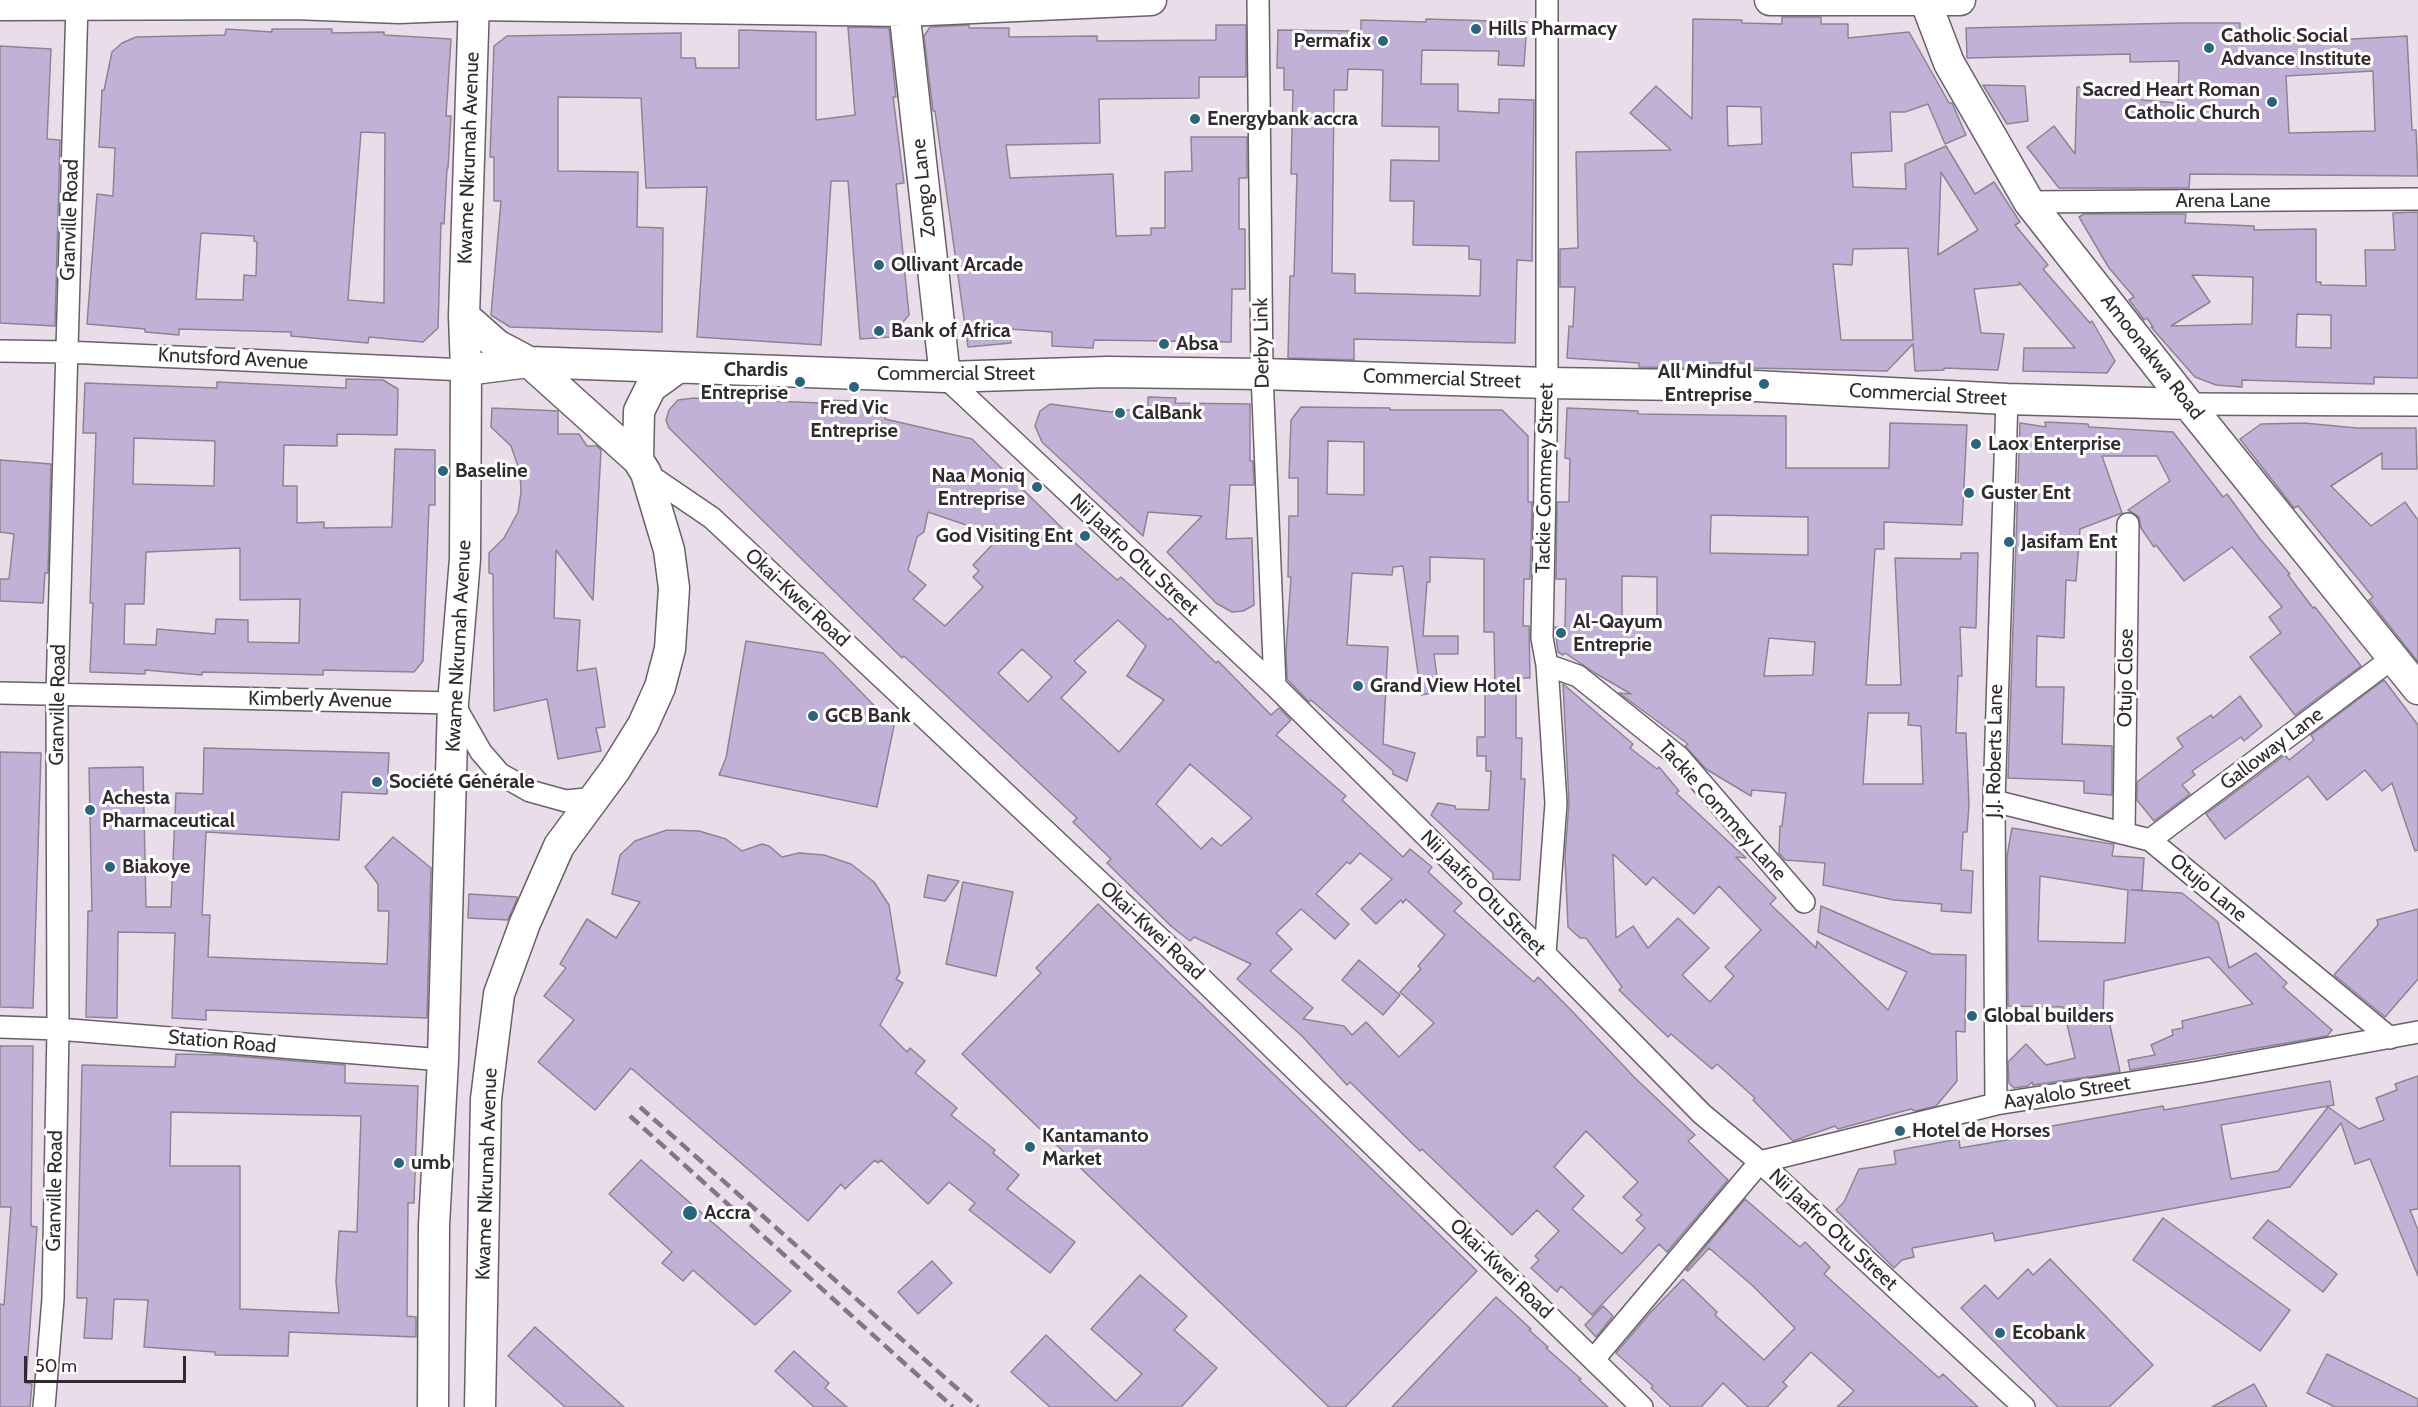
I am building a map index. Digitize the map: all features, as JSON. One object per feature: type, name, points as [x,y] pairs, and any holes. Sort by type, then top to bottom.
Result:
[{"type":"main road","points":[[0,5],[294,4],[399,8],[474,3],[904,6],[1151,0]]},
{"type":"main road","points":[[1770,0],[1960,0]]},
{"type":"main road","name":"Amoonakwa Road","points":[[1925,1],[1949,63],[2029,202],[2188,404],[2418,689]]},
{"type":"main road","name":"Kwame Nkrumah Avenue","points":[[433,1407],[434,1225],[443,1060],[453,704],[465,559],[464,316],[474,3]]},
{"type":"main road","name":"Zongo Lane","points":[[904,6],[945,377]]},
{"type":"main road","points":[[464,316],[497,345],[529,363],[642,466]]},
{"type":"main road","name":"Commercial Street","points":[[466,370],[529,363],[945,377],[1107,372],[1262,374],[1547,383],[1755,386],[2007,399],[2188,404]]},
{"type":"main road","points":[[642,466],[639,411],[651,387],[676,369]]},
{"type":"main road","name":"Kwame Nkrumah Avenue","points":[[480,1407],[486,1099],[500,994],[525,923],[559,846],[596,798],[643,725],[660,687],[670,649],[674,588],[669,550],[642,466]]},
{"type":"street","name":"Derby Link","points":[[1258,0],[1262,374],[1275,686]]},
{"type":"street","name":"Tackie Commey Street","points":[[1545,954],[1556,803],[1547,665],[1542,638],[1547,383],[1547,0]]},
{"type":"street","name":"Granville Road","points":[[44,1407],[53,1299],[58,1029],[57,693],[77,4]]},
{"type":"street","name":"Arena Lane","points":[[2029,202],[2418,199]]},
{"type":"street","name":"Knutsford Avenue","points":[[0,351],[466,370]]},
{"type":"street","name":"Nii Jaafro Otu Street","points":[[945,377],[1275,686],[1545,954],[1702,1114],[1760,1162],[2024,1407]]},
{"type":"street","name":"J.J. Roberts Lane","points":[[1996,1104],[1994,801],[2007,399]]},
{"type":"street","name":"Commercial Street","points":[[2188,404],[2418,405]]},
{"type":"street","name":"Okai-Kwei Road","points":[[642,466],[712,518],[1172,949],[1642,1407]]},
{"type":"street","name":"Otujo Close","points":[[2124,833],[2128,524]]},
{"type":"street","name":"Galloway Lane","points":[[2150,840],[2394,657]]},
{"type":"street","name":"Tackie Commey Lane","points":[[1547,665],[1578,676],[1678,757],[1804,902]]},
{"type":"street","name":"Kimberly Avenue","points":[[0,693],[453,704]]},
{"type":"street","points":[[453,704],[480,752],[500,774],[530,791],[566,801],[596,798]]},
{"type":"street","name":"Otujo Lane","points":[[1994,801],[2150,840],[2390,1038]]},
{"type":"street","name":"Station Road","points":[[0,1027],[58,1029],[443,1060]]},
{"type":"street","name":"Aayalolo Street","points":[[1760,1162],[1996,1104],[2199,1072],[2418,1032]]},
{"type":"street","points":[[1593,1359],[1760,1162]]},
{"type":"building","points":[[1782,17],[1821,17],[1821,24],[1848,24],[1848,38],[1909,32],[1949,103],[1952,103],[1966,135],[1945,144],[1928,104],[1905,112],[1890,112],[1892,151],[1851,153],[1853,187],[1906,189],[1905,164],[1946,146],[1975,194],[1994,182],[2020,222],[2015,225],[2048,265],[2043,269],[2090,323],[2092,321],[2115,361],[2107,373],[2023,371],[2024,348],[2075,348],[2019,282],[2019,285],[1974,289],[1981,333],[2004,334],[1998,370],[1944,368],[1944,370],[1915,371],[1913,344],[1887,371],[1752,368],[1752,363],[1699,363],[1698,368],[1639,367],[1639,363],[1567,358],[1569,326],[1573,327],[1575,287],[1560,287],[1560,249],[1578,248],[1576,152],[1671,150],[1630,113],[1656,86],[1692,119],[1693,19],[1782,24]],"holes":[[[1727,106],[1761,107],[1762,144],[1728,146]],[[1941,172],[1978,230],[1938,255]],[[1908,248],[1913,340],[1841,340],[1833,264],[1852,265],[1853,249]]]},
{"type":"building","points":[[1426,19],[1527,22],[1524,66],[1498,65],[1499,51],[1422,50],[1421,84],[1458,84],[1458,111],[1499,113],[1499,99],[1534,100],[1532,261],[1517,260],[1515,343],[1354,339],[1354,360],[1288,358],[1290,276],[1294,276],[1297,174],[1291,174],[1293,90],[1284,90],[1284,68],[1277,68],[1278,30],[1361,31],[1361,20],[1426,22]],"holes":[[[1348,69],[1383,70],[1382,126],[1439,127],[1439,161],[1391,160],[1390,201],[1414,201],[1413,245],[1469,246],[1469,259],[1481,260],[1480,296],[1355,293],[1355,274],[1332,273],[1334,90],[1347,90]]]},
{"type":"building","points":[[2240,23],[2240,38],[2335,37],[2335,40],[2407,36],[2412,130],[2416,130],[2418,176],[2190,174],[2189,188],[2059,188],[2027,147],[2054,126],[2075,154],[2077,87],[2142,89],[2142,100],[2178,103],[2179,61],[2130,62],[2130,54],[1967,58],[1966,28]],"holes":[[[2373,71],[2375,131],[2289,133],[2286,76]]]},
{"type":"building","points":[[969,25],[969,28],[1009,28],[1009,37],[1097,36],[1097,41],[1216,40],[1216,25],[1246,25],[1246,77],[1199,77],[1199,98],[1099,99],[1100,143],[1006,145],[1010,178],[1113,174],[1116,236],[1151,235],[1151,228],[1165,228],[1165,172],[1192,171],[1191,137],[1247,137],[1247,178],[1239,178],[1239,229],[1245,229],[1245,289],[1232,289],[1231,342],[1094,340],[1093,348],[1052,346],[1052,332],[1009,329],[1011,343],[968,347],[924,36],[930,27]]},
{"type":"building","points":[[848,27],[889,28],[896,97],[893,97],[904,183],[896,184],[909,315],[890,337],[860,339],[848,181],[831,181],[821,345],[697,337],[707,187],[646,188],[641,98],[558,97],[558,171],[638,172],[637,227],[663,228],[662,332],[510,327],[491,315],[501,201],[494,201],[494,157],[490,157],[494,46],[507,36],[681,33],[681,58],[695,58],[696,68],[739,68],[739,30],[816,32],[816,120],[855,115]]},
{"type":"building","points":[[226,29],[272,32],[272,29],[332,29],[332,33],[384,32],[384,35],[451,39],[446,116],[451,116],[444,224],[441,223],[438,328],[423,342],[369,337],[368,343],[291,336],[291,332],[179,329],[179,335],[145,332],[145,329],[87,324],[97,194],[113,196],[115,148],[99,147],[102,90],[104,90],[112,52],[122,43],[136,37],[225,35]],"holes":[[[361,132],[385,133],[384,303],[348,300]],[[201,233],[254,236],[254,241],[257,242],[256,276],[244,275],[243,300],[196,299]]]},
{"type":"building","points":[[0,46],[51,49],[47,139],[60,140],[55,326],[0,323]]},
{"type":"building","points":[[1983,85],[2025,86],[2028,121],[2007,124]]},
{"type":"building","points":[[2418,212],[2418,378],[2374,377],[2374,384],[2242,380],[2242,387],[2216,385],[2195,377],[2151,327],[2153,327],[2147,318],[2144,320],[2129,300],[2134,297],[2109,268],[2079,217],[2084,214],[2186,214],[2185,223],[2254,226],[2254,230],[2316,229],[2316,282],[2321,282],[2321,285],[2366,286],[2365,250],[2395,250],[2393,213]],"holes":[[[2192,275],[2253,277],[2252,324],[2171,326],[2210,302]],[[2297,314],[2331,315],[2331,348],[2296,347]]]},
{"type":"building","points":[[346,379],[383,380],[398,389],[397,435],[337,434],[337,446],[284,445],[283,486],[297,486],[297,523],[324,522],[324,528],[392,527],[395,449],[435,450],[435,505],[429,505],[423,661],[414,672],[323,670],[323,675],[202,672],[202,675],[145,670],[145,674],[90,672],[96,433],[83,433],[85,383],[217,388],[217,382],[346,388]],"holes":[[[134,438],[215,441],[214,486],[133,484]],[[240,548],[240,600],[300,599],[299,643],[248,642],[248,620],[216,619],[215,634],[157,629],[156,645],[124,644],[125,604],[144,604],[146,552]]]},
{"type":"building","points":[[1148,397],[1176,398],[1175,403],[1250,404],[1250,461],[1253,461],[1254,485],[1230,485],[1226,539],[1252,538],[1254,605],[1243,611],[1232,612],[1216,603],[1167,552],[1202,516],[1148,512],[1143,536],[1042,442],[1035,426],[1040,411],[1050,404],[1110,412],[1148,408]]},
{"type":"building","points":[[694,398],[821,403],[821,400],[886,402],[885,419],[972,439],[1067,533],[1065,534],[1117,580],[1121,577],[1168,620],[1170,618],[1216,663],[1218,661],[1271,715],[1279,708],[1291,720],[1276,735],[1346,796],[1342,800],[1403,857],[1410,849],[1432,867],[1428,872],[1462,903],[1454,911],[1534,982],[1538,977],[1634,1077],[1695,1135],[1688,1141],[1728,1180],[1667,1252],[1659,1244],[1592,1315],[1561,1286],[1557,1292],[1531,1268],[1539,1260],[1535,1256],[1559,1231],[1537,1210],[1512,1235],[1422,1149],[1420,1151],[1350,1082],[1347,1085],[1302,1036],[1237,979],[1251,964],[1194,937],[1190,941],[1172,927],[1107,863],[1111,859],[1073,822],[1077,818],[904,656],[902,658],[669,428],[666,420],[669,410],[678,400]],"holes":[[[928,512],[978,529],[993,544],[973,565],[979,571],[973,577],[983,587],[945,626],[913,599],[926,585],[908,570],[917,537],[924,532]],[[1118,620],[1146,646],[1127,676],[1164,700],[1119,752],[1061,698],[1086,672],[1074,661]],[[1022,649],[1052,677],[1028,702],[998,673]],[[1190,764],[1252,818],[1221,846],[1212,838],[1201,849],[1156,804]],[[1360,853],[1392,879],[1361,909],[1376,924],[1401,900],[1403,903],[1406,899],[1445,935],[1418,966],[1421,969],[1400,992],[1434,1023],[1399,1057],[1366,1022],[1352,1035],[1344,1026],[1303,1019],[1313,1008],[1270,971],[1292,949],[1276,933],[1301,909],[1335,939],[1349,924],[1316,894],[1347,862],[1350,864]],[[1586,1131],[1638,1182],[1623,1197],[1642,1215],[1636,1220],[1645,1228],[1622,1254],[1572,1209],[1584,1196],[1554,1167]]]},
{"type":"building","points":[[1301,407],[1502,410],[1528,436],[1528,502],[1532,502],[1530,579],[1524,579],[1523,626],[1529,626],[1530,678],[1516,678],[1516,738],[1522,738],[1521,779],[1525,779],[1520,880],[1493,879],[1493,873],[1431,815],[1438,803],[1455,806],[1456,809],[1489,810],[1491,771],[1486,771],[1486,756],[1477,756],[1477,737],[1485,737],[1485,689],[1495,689],[1494,632],[1484,632],[1484,559],[1430,557],[1430,582],[1427,582],[1423,636],[1458,636],[1458,654],[1434,654],[1439,692],[1421,695],[1403,566],[1393,567],[1392,575],[1352,573],[1347,645],[1388,647],[1383,744],[1415,753],[1407,781],[1393,774],[1393,771],[1311,700],[1309,702],[1287,679],[1286,651],[1291,577],[1288,577],[1289,516],[1298,516],[1298,478],[1289,478],[1291,420]],"holes":[[[1328,441],[1364,442],[1364,495],[1327,494]]]},
{"type":"building","points":[[492,408],[558,411],[558,434],[579,434],[587,446],[597,446],[601,450],[593,600],[556,550],[554,618],[580,620],[577,671],[596,668],[605,727],[596,728],[601,751],[558,759],[547,699],[494,711],[493,574],[489,573],[489,553],[504,538],[518,512],[521,492],[520,472],[511,446],[491,427]]},
{"type":"building","points":[[1567,408],[1638,411],[1638,414],[1786,416],[1786,468],[1889,468],[1890,423],[1967,425],[1962,525],[1884,522],[1884,549],[1875,549],[1866,685],[1901,685],[1895,558],[1961,559],[1961,553],[1978,553],[1976,628],[1960,627],[1962,676],[1958,676],[1956,733],[1966,733],[1969,805],[1967,832],[1963,832],[1961,870],[1973,871],[1971,913],[1941,911],[1942,904],[1894,900],[1823,885],[1825,863],[1785,860],[1779,853],[1780,826],[1782,826],[1786,793],[1752,790],[1751,796],[1706,769],[1685,746],[1688,744],[1619,693],[1631,694],[1565,653],[1563,655],[1558,652],[1555,627],[1565,627],[1566,579],[1556,579],[1557,502],[1569,502],[1570,459],[1565,458]],"holes":[[[1711,515],[1808,517],[1808,555],[1710,553]],[[1622,576],[1657,577],[1657,628],[1622,627]],[[1769,638],[1815,642],[1813,675],[1764,676]],[[1868,713],[1909,713],[1908,725],[1921,726],[1923,784],[1863,784]]]},
{"type":"building","points":[[2045,422],[2173,432],[2223,497],[2227,494],[2260,539],[2290,574],[2288,575],[2313,608],[2315,607],[2361,666],[2295,715],[2250,657],[2281,633],[2269,617],[2282,607],[2232,547],[2184,581],[2156,545],[2154,547],[2141,528],[2139,517],[2128,510],[2170,481],[2157,456],[2102,456],[2122,513],[2080,529],[2076,581],[2066,580],[2064,638],[2037,636],[2036,687],[2064,687],[2062,744],[2112,746],[2112,795],[2084,793],[2084,781],[2008,778],[2020,423],[2046,427]]},
{"type":"building","points":[[2304,423],[2357,428],[2416,428],[2417,469],[2382,469],[2382,453],[2331,486],[2371,526],[2405,502],[2418,520],[2418,662],[2369,600],[2373,597],[2298,506],[2294,508],[2240,439],[2261,424]]},
{"type":"building","points":[[0,460],[51,464],[48,573],[45,573],[43,603],[0,601],[0,579],[9,579],[14,534],[0,532]]},
{"type":"building","points":[[746,641],[823,653],[894,726],[877,807],[719,775],[726,758]]},
{"type":"building","points":[[2384,680],[2418,725],[2418,850],[2415,851],[2392,783],[2382,791],[2365,770],[2327,800],[2308,776],[2225,839],[2206,814],[2285,755],[2289,760],[2314,740],[2311,735]]},
{"type":"building","points":[[1563,684],[1633,744],[1630,748],[1657,769],[1659,767],[1679,791],[1676,793],[1746,858],[1736,857],[1776,898],[1770,904],[1816,948],[1817,941],[1888,1010],[1907,972],[1818,932],[1821,906],[1932,954],[1966,955],[1965,1032],[1956,1031],[1957,1081],[1936,1106],[1915,1111],[1911,1109],[1838,1129],[1835,1126],[1793,1141],[1753,1100],[1755,1098],[1717,1064],[1712,1069],[1671,1034],[1668,1037],[1619,990],[1622,987],[1586,938],[1580,938],[1568,927],[1565,857],[1569,802]],"holes":[[[1613,854],[1646,885],[1653,877],[1694,914],[1719,886],[1761,930],[1725,967],[1734,976],[1710,1002],[1682,975],[1709,948],[1678,918],[1648,948],[1633,926],[1616,938]]]},
{"type":"building","points":[[2240,696],[2262,726],[2244,741],[2241,737],[2192,771],[2195,775],[2182,785],[2190,794],[2154,821],[2137,800],[2137,782],[2183,747],[2177,738],[2211,715],[2213,718]]},
{"type":"building","points":[[204,748],[389,753],[387,794],[342,792],[339,840],[206,832],[202,915],[210,915],[208,957],[387,964],[389,911],[378,911],[378,884],[365,867],[393,837],[431,868],[427,1018],[206,1010],[206,1020],[172,1018],[175,933],[118,932],[117,1018],[86,1017],[88,911],[92,911],[89,768],[143,767],[146,907],[171,907],[176,793],[203,794]]},
{"type":"building","points":[[0,752],[41,753],[33,1008],[0,1007]]},
{"type":"building","points":[[2012,828],[2114,844],[2112,856],[2144,858],[2142,890],[2131,890],[2182,893],[2218,922],[2229,968],[2256,953],[2287,983],[2283,987],[2332,1030],[2327,1036],[2130,1070],[2128,1060],[2155,1055],[2151,1045],[2173,1035],[2172,1030],[2183,1028],[2182,1021],[2253,1004],[2209,957],[2104,981],[2103,1017],[2108,1016],[2120,1072],[2033,1085],[2032,1082],[2028,1086],[2014,1088],[2009,1083],[2008,1062],[2026,1044],[2046,1065],[2075,1058],[2063,1007],[2008,1006],[2007,856]],"holes":[[[2040,876],[2128,890],[2125,943],[2038,941]]]},
{"type":"building","points":[[667,830],[699,831],[726,839],[742,851],[762,844],[769,846],[782,857],[799,853],[824,855],[851,864],[874,882],[889,905],[900,973],[896,979],[903,983],[880,1025],[907,1052],[910,1048],[925,1061],[915,1073],[957,1108],[951,1115],[995,1150],[993,1153],[1019,1175],[1007,1189],[1075,1242],[1050,1273],[969,1210],[975,1203],[949,1182],[928,1204],[881,1160],[878,1163],[875,1160],[845,1189],[841,1184],[808,1221],[631,1068],[595,1110],[538,1062],[574,1020],[544,996],[566,968],[560,964],[587,919],[616,938],[640,902],[612,894],[620,855],[635,841]]},
{"type":"building","points":[[928,875],[959,881],[945,901],[924,897]]},
{"type":"building","points":[[963,882],[1013,892],[996,976],[946,964]]},
{"type":"building","points":[[469,894],[517,897],[517,899],[508,920],[468,918]]},
{"type":"building","points":[[1098,904],[1477,1271],[1345,1407],[1329,1407],[962,1054],[1041,973],[1036,968]]},
{"type":"building","points":[[2418,909],[2418,979],[2385,1017],[2334,975],[2378,925],[2377,920]]},
{"type":"building","points":[[1359,960],[1400,995],[1383,1015],[1342,980]]},
{"type":"building","points":[[0,1046],[33,1046],[31,1226],[37,1227],[26,1383],[32,1384],[30,1407],[0,1407],[0,1304],[4,1305],[11,1207],[0,1207]]},
{"type":"building","points":[[176,1054],[222,1055],[345,1065],[345,1083],[418,1086],[414,1203],[408,1203],[407,1316],[416,1317],[416,1337],[289,1332],[288,1356],[215,1355],[215,1352],[144,1347],[148,1300],[114,1299],[112,1339],[84,1338],[87,1298],[77,1298],[82,1065],[175,1067]],"holes":[[[171,1112],[361,1116],[357,1232],[339,1231],[336,1282],[339,1313],[240,1309],[240,1166],[170,1166]]]},
{"type":"building","points":[[2418,1076],[2418,1209],[2410,1210],[2418,1230],[2418,1276],[2370,1159],[2355,1164],[2341,1123],[2290,1187],[1995,1241],[1993,1233],[1912,1248],[1914,1257],[1902,1260],[1894,1268],[1836,1210],[1844,1202],[1859,1169],[1896,1164],[1894,1151],[1959,1139],[1960,1148],[2042,1134],[2041,1128],[2163,1106],[2164,1110],[2330,1081],[2334,1105],[2221,1125],[2231,1179],[2278,1171],[2328,1107],[2359,1129],[2384,1120],[2376,1098],[2397,1090],[2395,1084]]},
{"type":"building","points":[[641,1160],[791,1291],[755,1325],[693,1270],[683,1281],[662,1263],[672,1252],[609,1194]]},
{"type":"building","points":[[1745,1199],[1800,1247],[1805,1242],[1830,1267],[1824,1274],[1939,1378],[1943,1374],[1978,1407],[1837,1407],[1854,1391],[1811,1352],[1783,1382],[1787,1386],[1767,1407],[1748,1407],[1723,1383],[1701,1407],[1671,1407],[1651,1388],[1653,1386],[1616,1353],[1683,1279],[1717,1312],[1715,1315],[1764,1360],[1795,1328],[1753,1286],[1709,1248],[1688,1271],[1686,1270]]},
{"type":"building","points":[[2163,1218],[2290,1310],[2260,1351],[2133,1260]]},
{"type":"building","points":[[2268,1220],[2337,1274],[2323,1292],[2253,1238]]},
{"type":"building","points":[[2050,1259],[2153,1365],[2109,1407],[2058,1407],[1961,1308],[1985,1285],[1998,1299],[2028,1269],[2033,1275]]},
{"type":"building","points":[[932,1261],[952,1283],[918,1314],[898,1292]]},
{"type":"building","points":[[1140,1275],[1187,1316],[1174,1330],[1217,1368],[1181,1407],[1050,1407],[1011,1372],[1046,1335],[1116,1401],[1142,1374],[1091,1329]]},
{"type":"building","points":[[1496,1297],[1531,1329],[1529,1330],[1548,1347],[1546,1348],[1608,1407],[1392,1407]]},
{"type":"building","points":[[1603,1306],[1613,1316],[1596,1337],[1585,1325]]},
{"type":"building","points":[[535,1327],[624,1407],[565,1407],[508,1356]]},
{"type":"building","points":[[794,1351],[829,1383],[825,1388],[847,1407],[814,1407],[775,1371]]},
{"type":"building","points":[[2327,1354],[2418,1399],[2418,1407],[2335,1407],[2307,1393]]},
{"type":"building","points":[[2254,1384],[2267,1407],[2212,1407]]},
{"type":"railway","points":[[640,1107],[978,1407]]},
{"type":"railway","points":[[630,1116],[953,1407]]},
{"type":"place","name":"Hills Pharmacy","points":[[1476,29]]},
{"type":"place","name":"Permafix","points":[[1383,41]]},
{"type":"place","name":"Catholic Social Advance Institute","points":[[2209,48]]},
{"type":"place","name":"Sacred Heart Roman Catholic Church","points":[[2272,102]]},
{"type":"place","name":"Energybank accra","points":[[1195,119]]},
{"type":"place","name":"Ollivant Arcade","points":[[879,265]]},
{"type":"place","name":"Bank of Africa","points":[[879,331]]},
{"type":"place","name":"Absa","points":[[1164,344]]},
{"type":"place","name":"Chardis Entreprise","points":[[800,382]]},
{"type":"place","name":"All Mindful Entreprise","points":[[1764,384]]},
{"type":"place","name":"Fred Vic Entreprise","points":[[854,387]]},
{"type":"place","name":"CalBank","points":[[1120,413]]},
{"type":"place","name":"Laox Enterprise","points":[[1976,444]]},
{"type":"place","name":"Baseline","points":[[443,471]]},
{"type":"place","name":"Naa Moniq Entreprise","points":[[1037,487]]},
{"type":"place","name":"Guster Ent","points":[[1969,493]]},
{"type":"place","name":"God Visiting Ent","points":[[1085,536]]},
{"type":"place","name":"Jasifam Ent","points":[[2009,542]]},
{"type":"place","name":"Al-Qayum Entreprie","points":[[1561,633]]},
{"type":"place","name":"Grand View Hotel","points":[[1358,686]]},
{"type":"place","name":"GCB Bank","points":[[813,716]]},
{"type":"place","name":"Société Générale","points":[[377,782]]},
{"type":"place","name":"Achesta Pharmaceutical","points":[[90,810]]},
{"type":"place","name":"Biakoye","points":[[110,867]]},
{"type":"place","name":"Global builders","points":[[1972,1016]]},
{"type":"place","name":"Hotel de Horses","points":[[1900,1131]]},
{"type":"place","name":"Kantamanto Market","points":[[1030,1147]]},
{"type":"place","name":"umb","points":[[399,1163]]},
{"type":"place","name":"Accra","points":[[690,1213]]},
{"type":"place","name":"Ecobank","points":[[2000,1333]]}]
